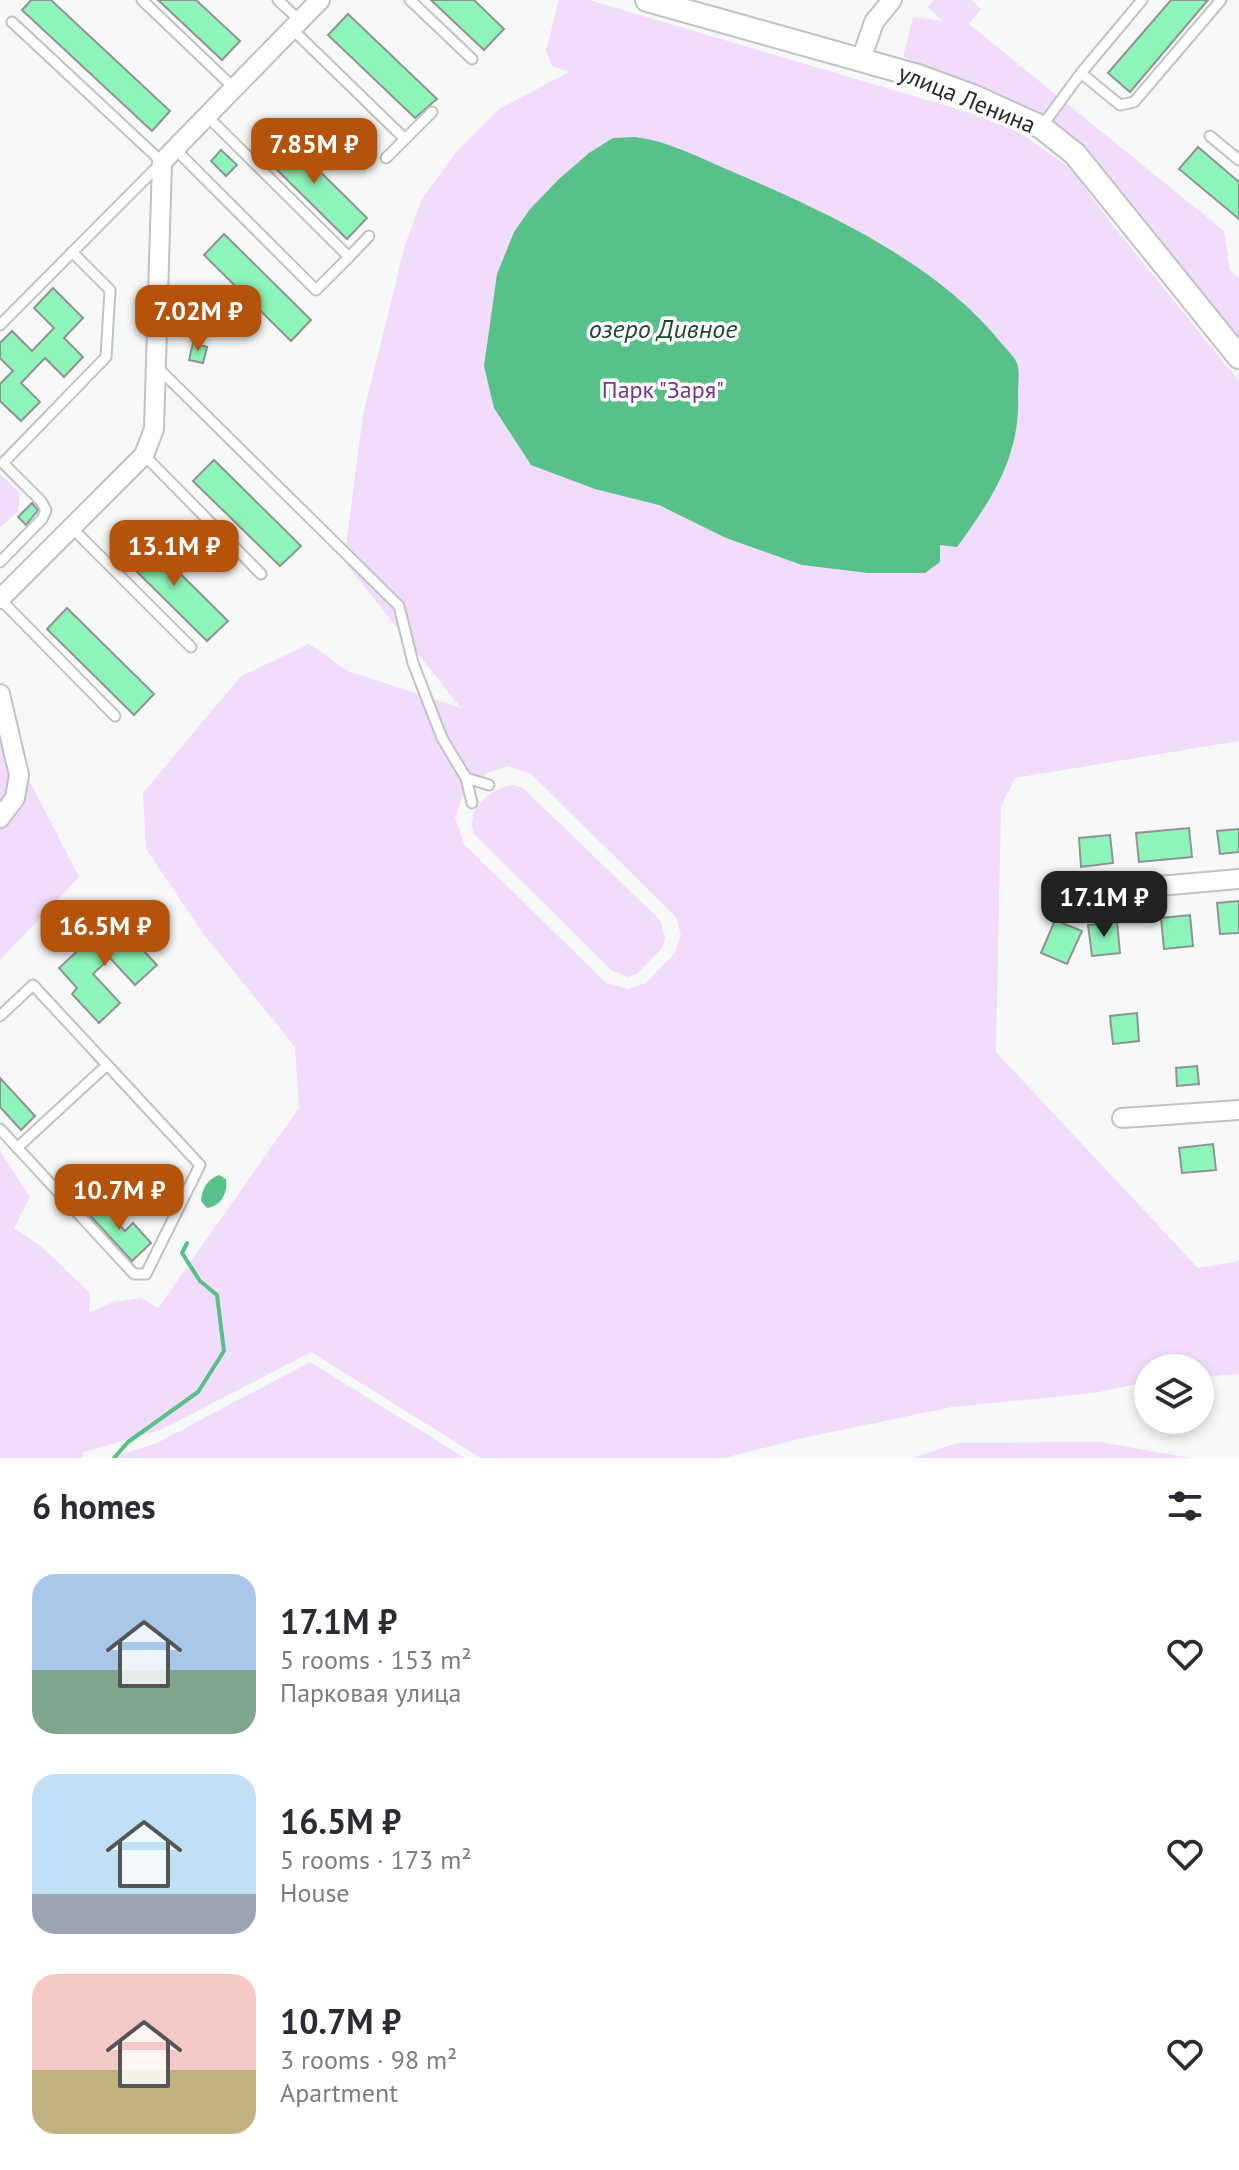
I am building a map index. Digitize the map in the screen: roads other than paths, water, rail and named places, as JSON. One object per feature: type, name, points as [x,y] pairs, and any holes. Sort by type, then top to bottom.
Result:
[{"type":"street","points":[[3,591],[72,528],[144,455],[154,429],[168,156],[320,0]]},
{"type":"street","name":"улица Ленина","points":[[647,0],[686,6],[861,60],[975,97],[1041,127],[1075,154],[1239,357]]},
{"type":"street","points":[[861,60],[874,22],[892,0]]},
{"type":"street","points":[[0,694],[19,775],[15,798],[0,818]]},
{"type":"street","points":[[1136,888],[1239,879]]},
{"type":"street","points":[[1122,1118],[1239,1110]]},
{"type":"lane","points":[[142,0],[234,88]]},
{"type":"lane","points":[[278,0],[296,24],[405,139]]},
{"type":"lane","points":[[410,0],[472,59]]},
{"type":"lane","points":[[1041,127],[1142,0]]},
{"type":"lane","points":[[1081,73],[1120,105],[1134,102],[1221,0]]},
{"type":"lane","points":[[12,22],[168,156],[316,290],[369,236]]},
{"type":"lane","points":[[386,158],[432,112]]},
{"type":"lane","points":[[207,116],[349,257]]},
{"type":"lane","points":[[1210,136],[1239,160]]},
{"type":"lane","points":[[0,325],[168,156]]},
{"type":"lane","points":[[0,562],[42,519],[46,510],[2,461],[106,357],[110,290],[72,252]]},
{"type":"lane","points":[[156,365],[399,606],[413,663],[442,738],[466,778],[472,803]]},
{"type":"lane","points":[[144,455],[261,574]]},
{"type":"lane","points":[[72,528],[191,647]]},
{"type":"lane","points":[[3,591],[115,716]]},
{"type":"lane","points":[[466,778],[489,785]]},
{"type":"lane","points":[[0,1016],[33,985],[200,1165],[146,1274],[134,1274],[0,1129]]},
{"type":"lane","points":[[17,1148],[107,1065]]},
{"type":"water","name":"озеро Дивное","points":[[635,137],[693,154],[800,202],[875,241],[945,287],[975,314],[1014,358],[1018,370],[1018,416],[1015,437],[1002,476],[957,547],[940,545],[940,562],[925,573],[868,573],[802,565],[726,538],[659,505],[595,489],[531,465],[494,408],[484,366],[497,274],[514,232],[530,209],[559,179],[589,153],[613,138]]},
{"type":"water","points":[[219,1175],[226,1179],[225,1194],[220,1202],[207,1208],[201,1201],[203,1192],[208,1182]]},
{"type":"waterway","points":[[114,1458],[128,1442],[198,1392],[224,1351],[217,1295],[200,1281],[182,1253],[187,1243]]},
{"type":"park label","name":"Парк \"Заря\"","points":[[663,390]]}]
